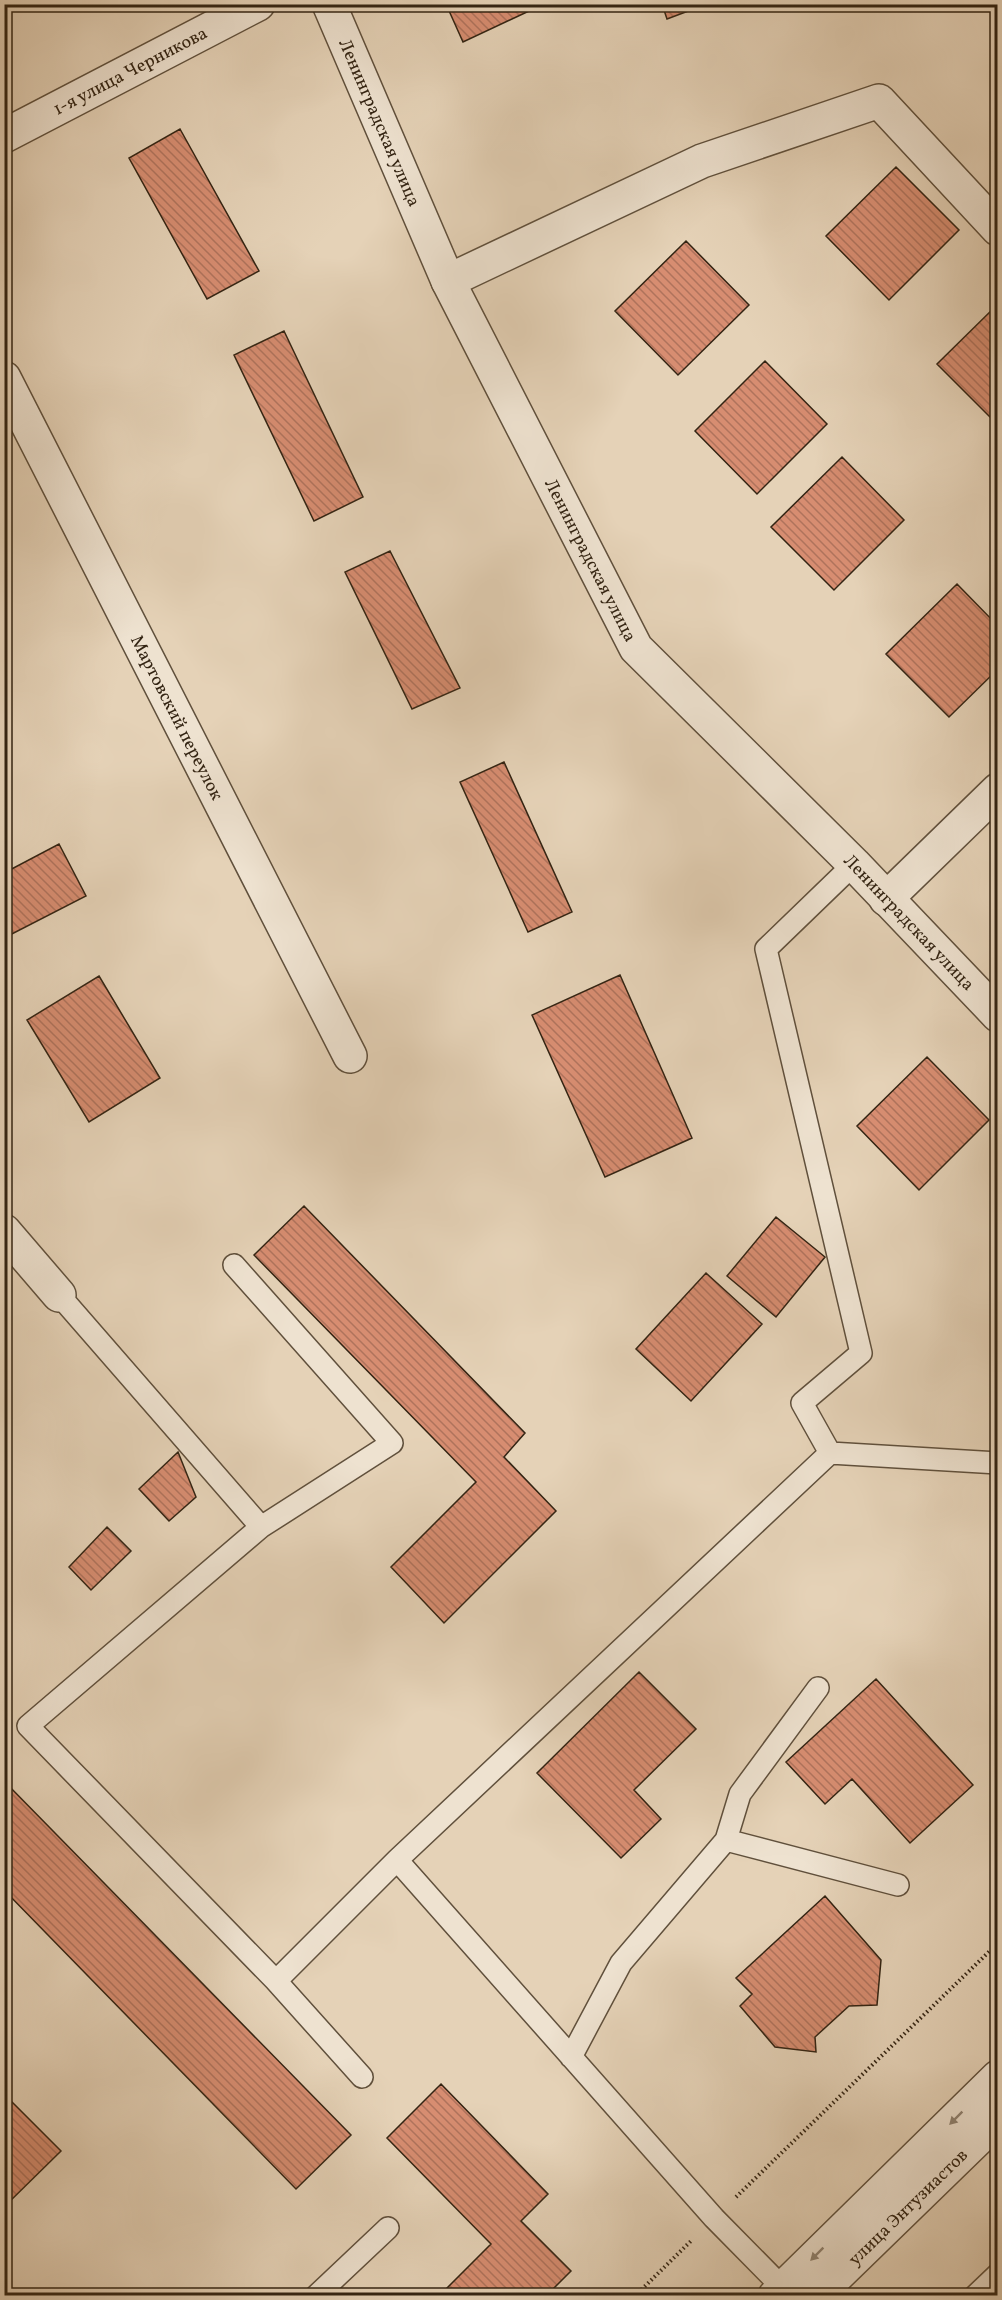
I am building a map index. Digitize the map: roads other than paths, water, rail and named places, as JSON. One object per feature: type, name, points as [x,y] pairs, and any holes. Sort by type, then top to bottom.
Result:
[{"type":"street","name":"1-я улица Черникова","points":[[4,136],[258,4]]},
{"type":"street","name":"Ленинградская улица","points":[[329,4],[448,281],[636,648],[854,864],[998,1016]]},
{"type":"street","points":[[448,281],[702,161],[879,101],[998,229]]},
{"type":"street","name":"Мартовский переулок","points":[[4,378],[350,1056]]},
{"type":"street","points":[[886,899],[998,790]]},
{"type":"street","points":[[4,1231],[59,1295]]},
{"type":"street","points":[[779,2292],[998,2077]]},
{"type":"street","name":"улица Энтузиастов","points":[[816,2295],[998,2119]]},
{"type":"lane","points":[[830,1453],[802,1403],[861,1353],[766,949],[854,864]]},
{"type":"lane","points":[[234,1265],[392,1443],[261,1527],[28,1726],[276,1981],[362,2077]]},
{"type":"lane","points":[[59,1295],[261,1527]]},
{"type":"lane","points":[[276,1981],[397,1860],[830,1453],[998,1463]]},
{"type":"lane","points":[[571,2057],[621,1963],[726,1840],[740,1794],[818,1688]]},
{"type":"lane","points":[[726,1840],[898,1885]]},
{"type":"lane","points":[[397,1860],[779,2292]]},
{"type":"lane","points":[[316,2295],[388,2228]]},
{"type":"lane","points":[[975,2295],[998,2274]]}]
